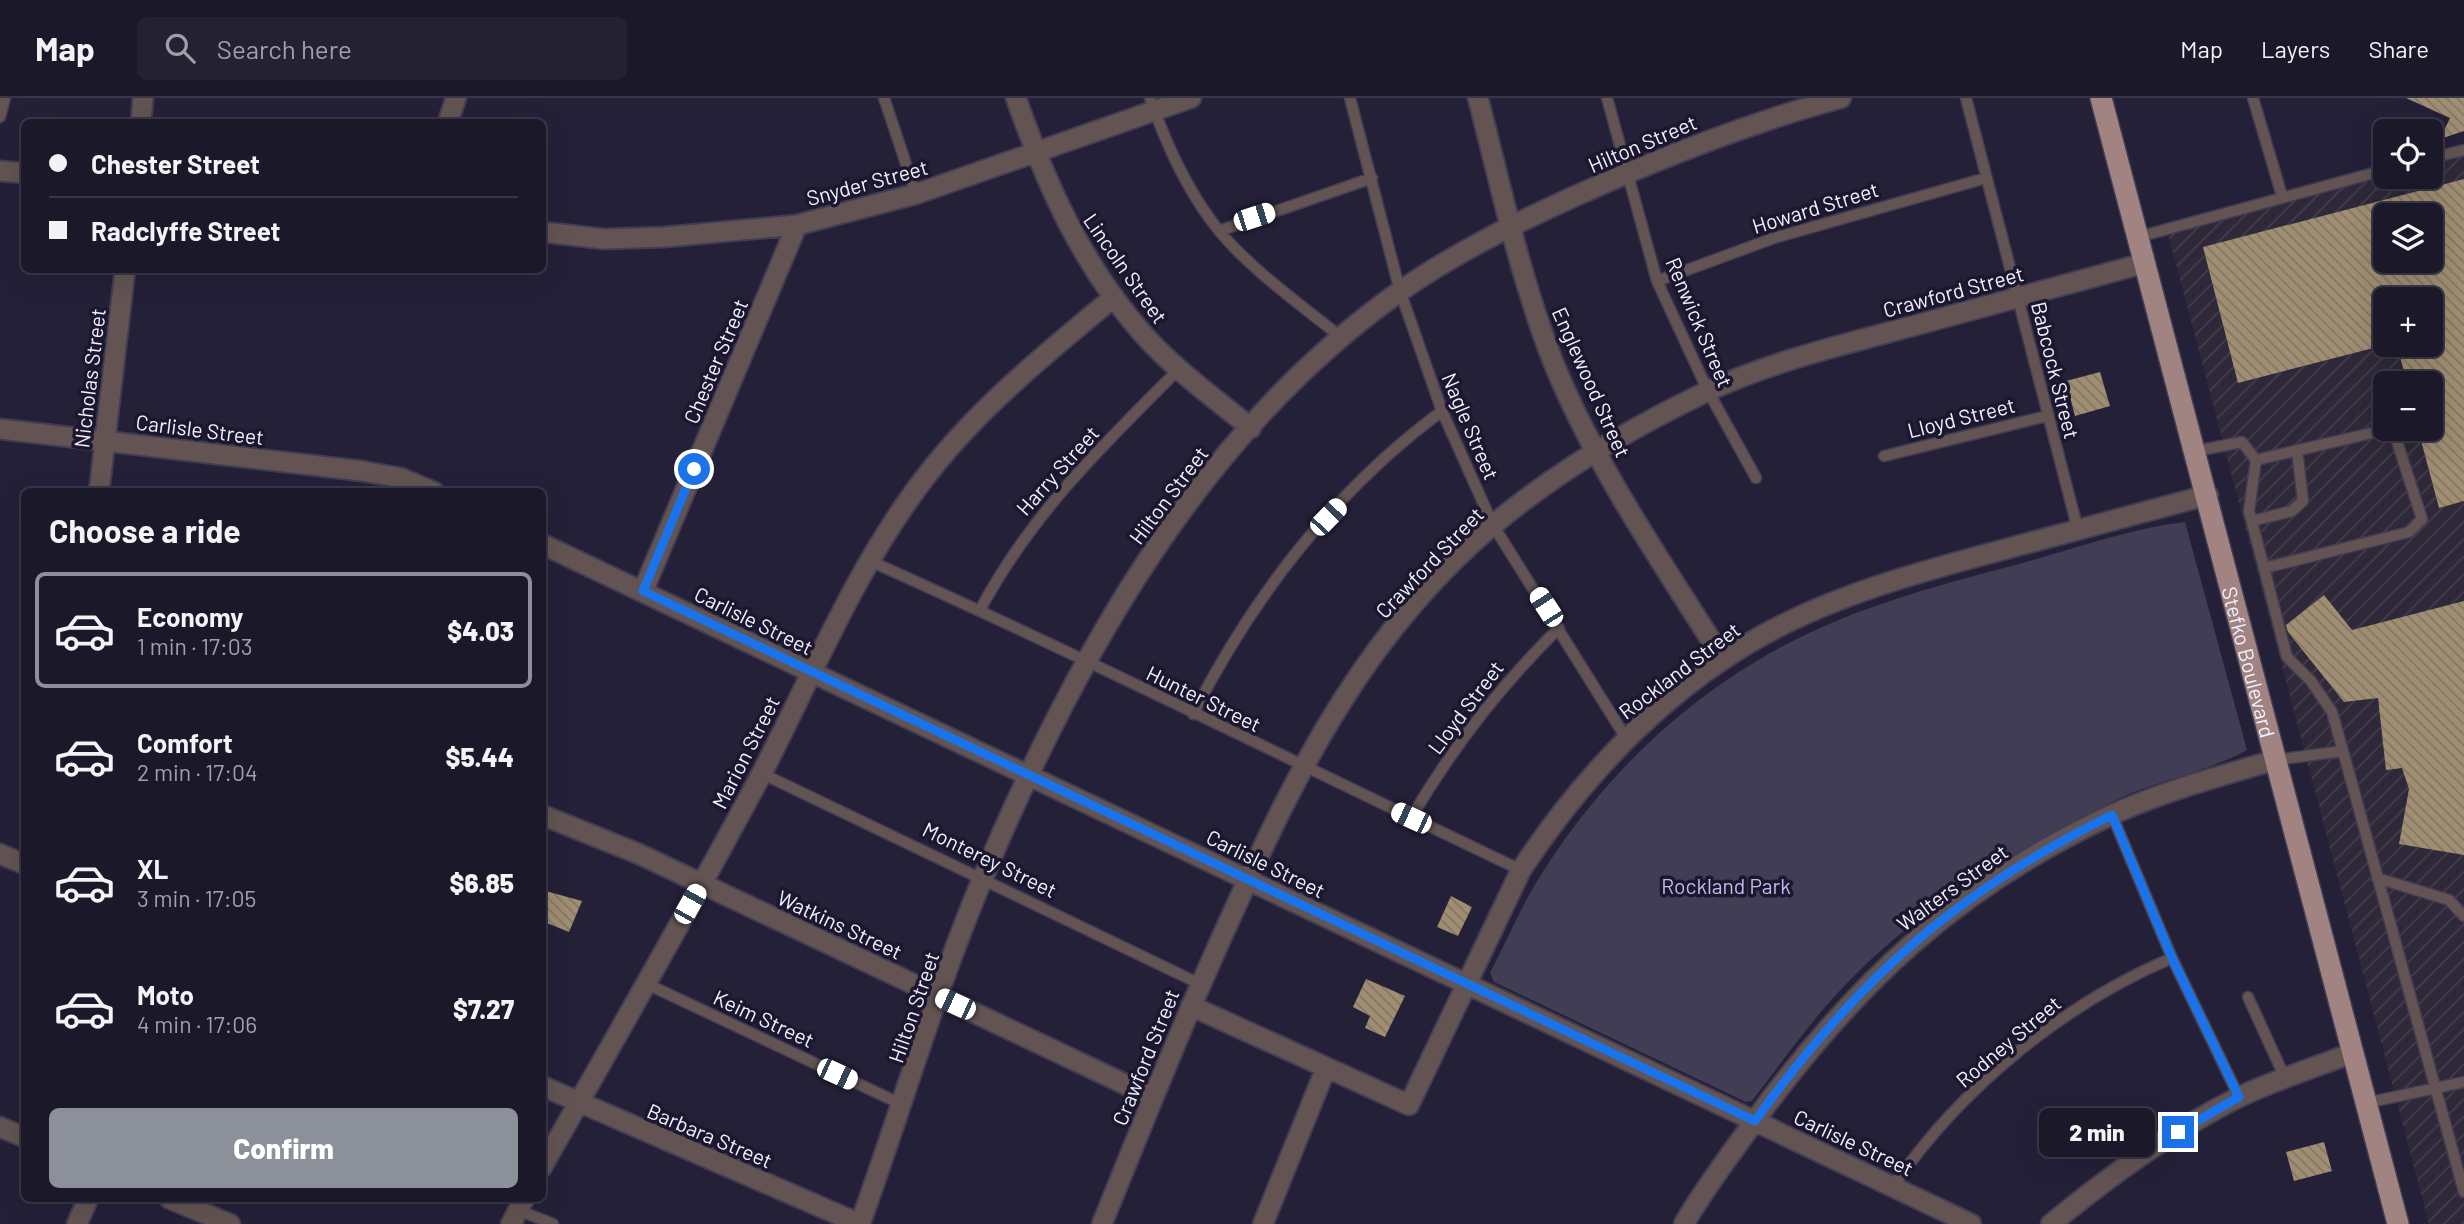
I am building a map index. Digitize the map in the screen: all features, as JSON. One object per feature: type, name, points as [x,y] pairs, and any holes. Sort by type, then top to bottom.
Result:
[{"type":"main road","name":"Stefko Boulevard","points":[[2101,98],[2208,495],[2398,1224]]},
{"type":"street","points":[[141,119],[143,98]]},
{"type":"street","points":[[449,119],[456,98]]},
{"type":"street","name":"Lincoln Street","points":[[1016,98],[1035,153],[1076,240],[1114,297],[1143,333],[1179,369],[1251,428]]},
{"type":"street","name":"Snyder Street","points":[[546,232],[604,239],[729,233],[797,225],[916,194],[1035,153],[1152,105],[1191,98]]},
{"type":"street","name":"Englewood Street","points":[[1478,98],[1525,284],[1555,365],[1596,452],[1723,659]]},
{"type":"street","name":"Hilton Street","points":[[860,1224],[982,880],[1030,776],[1086,663],[1159,541],[1217,465],[1280,395],[1342,338],[1400,291],[1511,226],[1626,173],[1702,142],[1841,98]]},
{"type":"street","points":[[0,171],[21,173]]},
{"type":"street","name":"Chester Street","points":[[643,591],[797,225]]},
{"type":"street","name":"Crawford Street","points":[[1102,1224],[1200,984],[1301,767],[1338,703],[1373,654],[1435,582],[1493,525],[1596,452],[1708,391],[1835,347],[2145,263]]},
{"type":"street","name":"Nicholas Street","points":[[99,488],[125,273]]},
{"type":"street","name":"Marion Street","points":[[546,1160],[647,984],[761,773],[870,561],[931,469],[988,407],[1026,369],[1114,297]]},
{"type":"street","name":"Carlisle Street","points":[[0,429],[362,471],[401,478],[425,488]]},
{"type":"street","name":"Rockland Street","points":[[1326,1069],[1409,1105],[1521,870],[1568,804],[1626,738],[1723,659],[1779,626],[1844,597],[1928,570],[2208,495]]},
{"type":"street","name":"Carlisle Street","points":[[546,546],[1465,984],[1894,1185],[1971,1224]]},
{"type":"street","name":"Walters Street","points":[[1684,1224],[1755,1121],[1829,1025],[1901,952],[1940,920],[2020,864],[2112,815],[2275,760]]},
{"type":"street","name":"Watkins Street","points":[[546,817],[639,854],[1152,1097]]},
{"type":"street","points":[[0,854],[21,863]]},
{"type":"street","points":[[1191,1006],[1326,1069],[1263,1224]]},
{"type":"street","points":[[2051,1224],[2141,1154],[2239,1097],[2352,1053]]},
{"type":"street","name":"Barbara Street","points":[[546,1088],[860,1224]]},
{"type":"street","points":[[0,1127],[21,1136]]},
{"type":"street","points":[[77,1224],[87,1202]]},
{"type":"street","points":[[177,1202],[230,1224]]},
{"type":"lane","points":[[0,117],[5,98]]},
{"type":"lane","points":[[884,98],[916,194]]},
{"type":"lane","name":"Nagle Street","points":[[1350,98],[1400,291],[1442,411],[1493,525],[1626,738]]},
{"type":"lane","name":"Renwick Street","points":[[1607,98],[1657,281],[1708,391],[1756,478]]},
{"type":"lane","name":"Babcock Street","points":[[1966,98],[2078,530]]},
{"type":"lane","points":[[2253,98],[2282,196]]},
{"type":"lane","points":[[1152,105],[1183,173],[1219,231],[1256,267],[1342,338]]},
{"type":"lane","points":[[2443,156],[2464,150]]},
{"type":"lane","points":[[2138,237],[2373,173]]},
{"type":"lane","points":[[1219,231],[1372,178]]},
{"type":"lane","name":"Howard Street","points":[[1657,281],[1774,238],[1986,178]]},
{"type":"lane","name":"Harry Street","points":[[980,610],[1022,538],[1052,502],[1179,369]]},
{"type":"lane","points":[[1192,714],[1251,610],[1291,559],[1384,458],[1442,411]]},
{"type":"lane","name":"Lloyd Street","points":[[1884,456],[2047,416]]},
{"type":"lane","points":[[2256,460],[2373,433]]},
{"type":"lane","points":[[2264,568],[2409,532],[2422,519],[2395,441]]},
{"type":"lane","points":[[2196,451],[2242,442],[2256,460],[2249,511],[2287,657],[2311,681],[2332,712],[2464,1192]]},
{"type":"lane","points":[[2252,522],[2292,511],[2303,501],[2297,450]]},
{"type":"lane","name":"Hunter Street","points":[[870,561],[980,610],[1301,767],[1521,870]]},
{"type":"lane","name":"Lloyd Street","points":[[1411,818],[1479,717],[1515,672],[1559,628]]},
{"type":"lane","points":[[2275,760],[2343,751]]},
{"type":"lane","name":"Monterey Street","points":[[761,773],[1200,984]]},
{"type":"lane","points":[[2112,815],[2172,958],[2239,1097]]},
{"type":"lane","points":[[2377,878],[2449,900],[2464,916]]},
{"type":"lane","name":"Rodney Street","points":[[1894,1185],[1913,1158],[1947,1120],[2014,1058],[2094,996],[2172,958]]},
{"type":"lane","name":"Keim Street","points":[[647,984],[903,1105]]},
{"type":"lane","points":[[2248,997],[2285,1079]]},
{"type":"lane","points":[[2366,1103],[2464,1082]]},
{"type":"lane","points":[[2453,1156],[2464,1153]]},
{"type":"lane","points":[[518,1211],[553,1224]]},
{"type":"shaded area","points":[[2464,151],[2464,1224],[2429,1224],[2167,230],[2373,175],[2373,189],[2443,189],[2443,157]]},
{"type":"green space","name":"Rockland Park","points":[[2185,522],[2247,750],[2215,765],[2147,787],[2079,818],[2011,856],[1946,899],[1914,922],[1856,974],[1828,1004],[1752,1101],[1746,1102],[1494,982],[1490,973],[1527,898],[1561,845],[1592,804],[1662,731],[1701,698],[1743,669],[1834,622],[1899,598],[2120,535]]},
{"type":"building","points":[[2406,98],[2464,98],[2464,131],[2443,138],[2450,118]]},
{"type":"building","points":[[2464,179],[2464,501],[2439,508],[2421,441],[2443,441],[2443,371],[2404,371],[2400,357],[2443,357],[2443,287],[2373,287],[2373,348],[2238,383],[2203,247],[2426,189],[2443,189],[2443,184]]},
{"type":"building","points":[[2100,372],[2110,406],[2075,416],[2066,381]]},
{"type":"building","points":[[2324,595],[2352,630],[2464,601],[2464,855],[2399,844],[2409,789],[2402,768],[2386,770],[2378,698],[2344,702],[2288,632],[2286,625]]},
{"type":"building","points":[[546,891],[582,901],[569,932],[546,923]]},
{"type":"building","points":[[1451,896],[1472,907],[1458,936],[1437,927]]},
{"type":"building","points":[[1366,979],[1405,996],[1385,1037],[1365,1028],[1370,1016],[1353,1007]]},
{"type":"building","points":[[2324,1142],[2332,1171],[2294,1181],[2286,1152]]},
{"type":"route","points":[[694,469],[643,591],[1755,1121],[1829,1025],[1863,987],[1901,952],[1940,920],[2020,864],[2112,815],[2172,958],[2239,1097],[2178,1132]]}]
